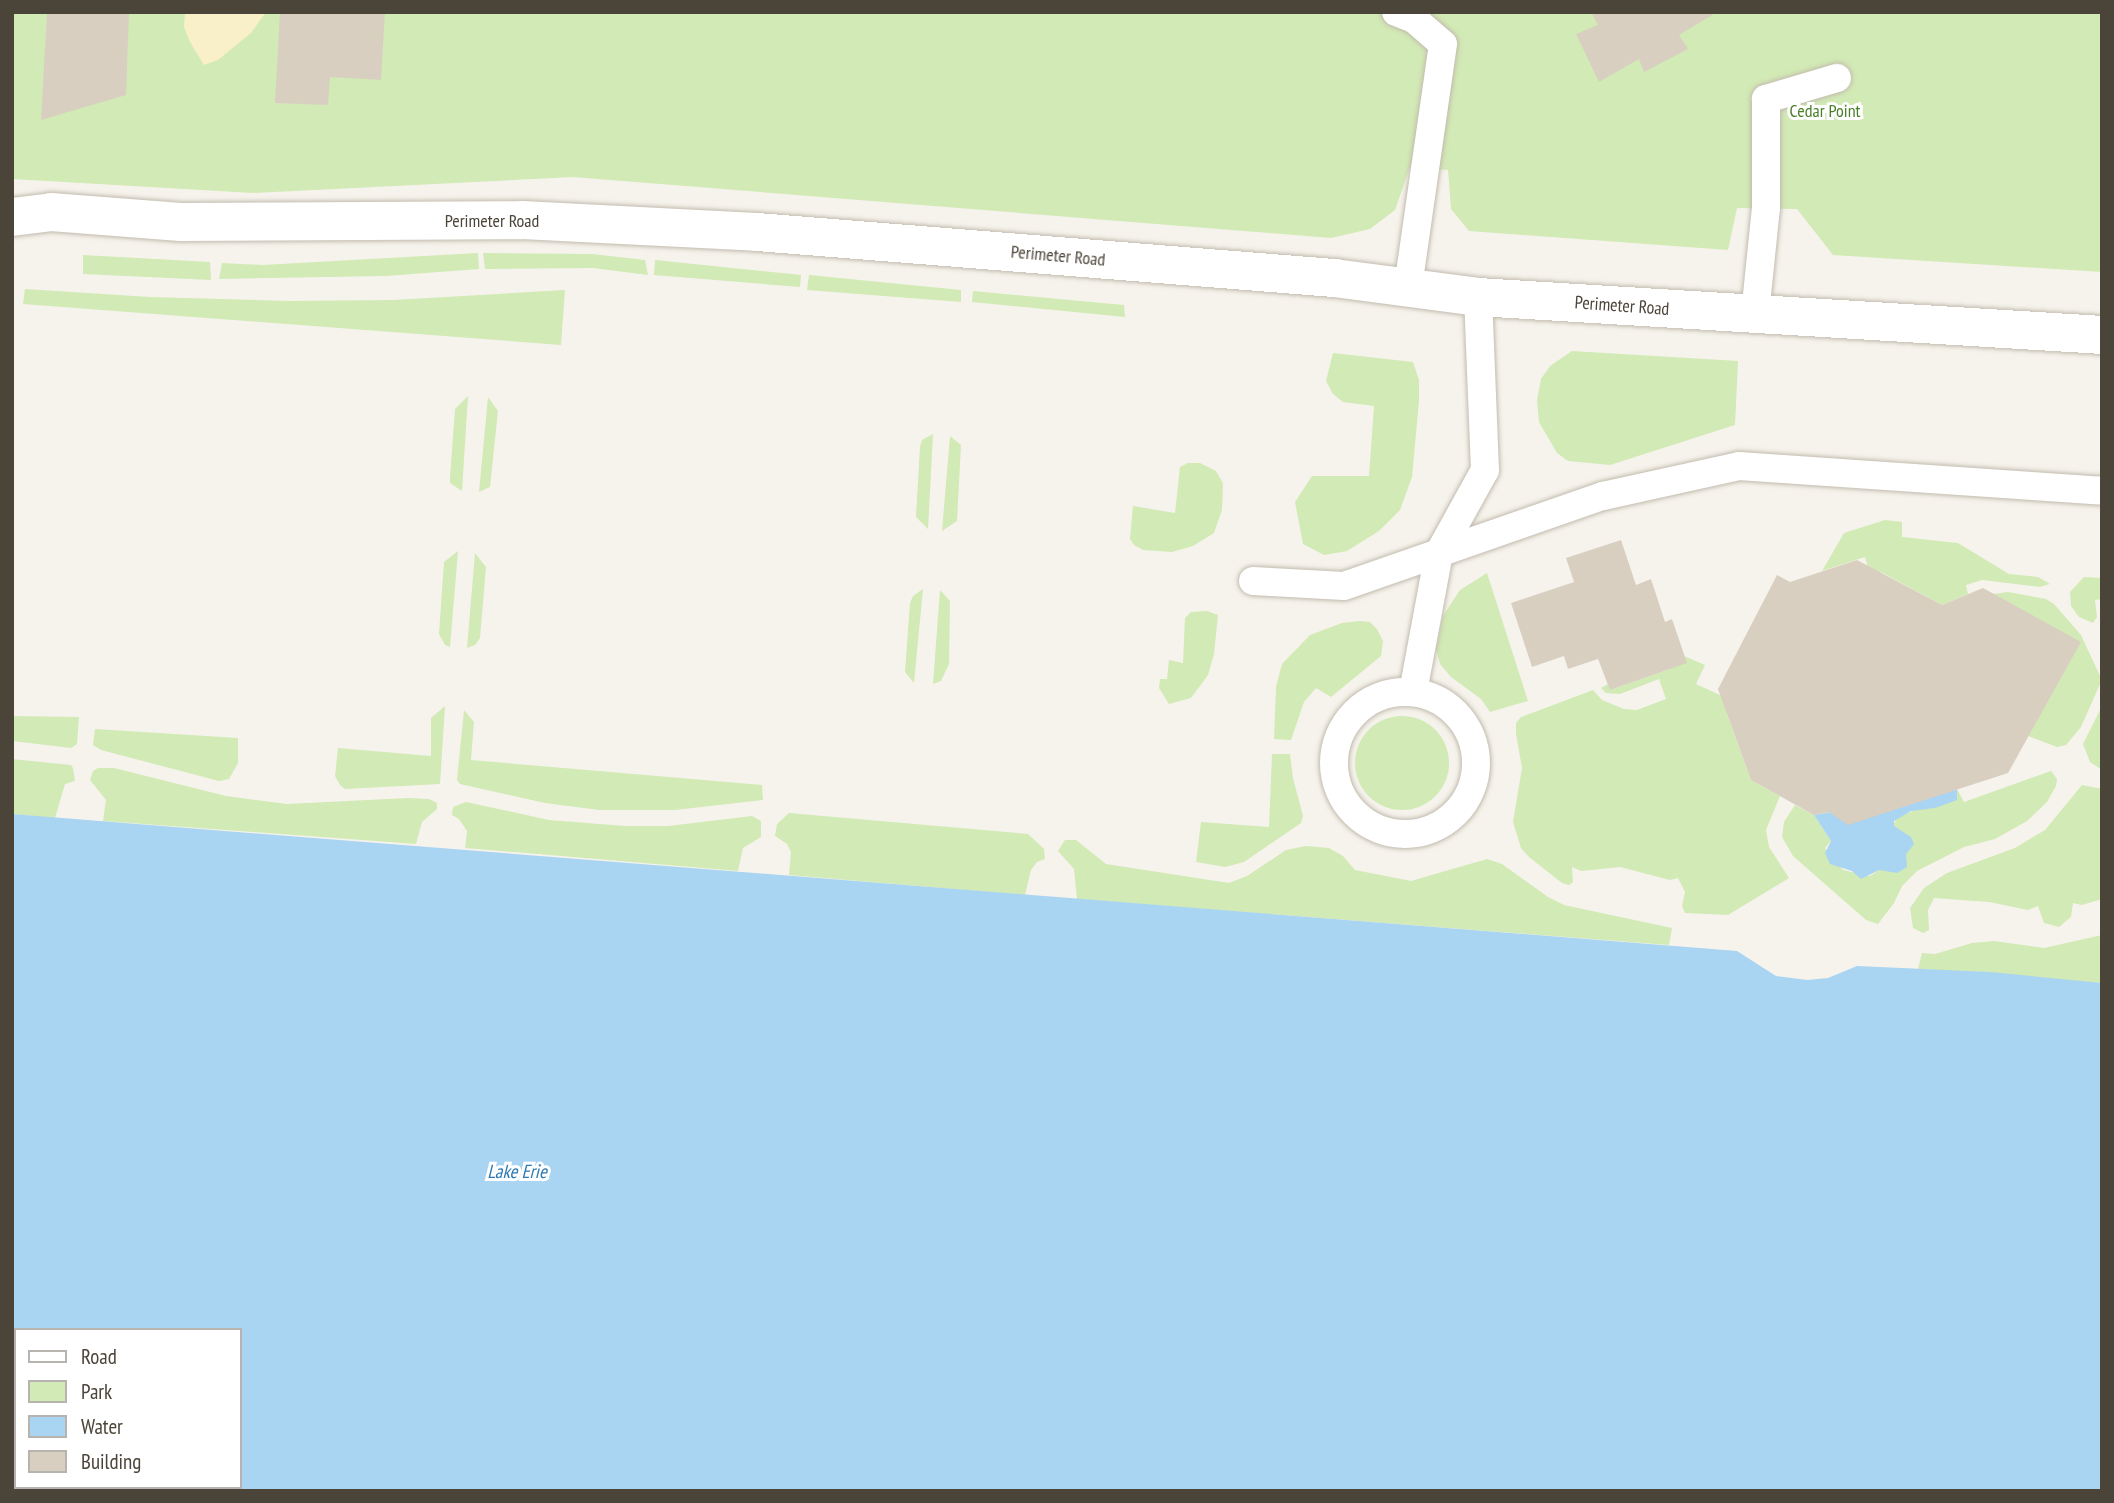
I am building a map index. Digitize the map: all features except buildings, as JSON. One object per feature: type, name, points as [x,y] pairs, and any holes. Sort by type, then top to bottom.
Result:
[{"type":"street","name":"Perimeter Road","points":[[12,217],[51,212],[181,222],[522,220],[729,230],[1334,278],[1478,297],[2102,335]]},
{"type":"lane","points":[[1396,12],[1414,19],[1443,44],[1408,287]]},
{"type":"lane","points":[[1755,314],[1766,208],[1766,99],[1837,78]]},
{"type":"lane","points":[[1413,692],[1439,553],[1485,470],[1478,297]]},
{"type":"lane","points":[[1253,581],[1343,586],[1603,496],[1739,466],[2102,491]]},
{"type":"lane","points":[[1413,692],[1438,699],[1459,715],[1472,737],[1477,763],[1472,789],[1459,811],[1437,827],[1412,835],[1385,832],[1362,820],[1345,801],[1335,776],[1335,750],[1345,725],[1362,705],[1387,694],[1413,692]]},
{"type":"green space","name":"Cedar Point","points":[[12,12],[2102,12],[2102,272],[1833,255],[1797,209],[1737,208],[1728,250],[1469,231],[1451,209],[1448,170],[1410,167],[1395,210],[1370,229],[1331,238],[573,177],[253,193],[12,179]]},
{"type":"green space","points":[[478,253],[479,269],[386,276],[219,279],[222,263],[263,265]]},
{"type":"green space","points":[[483,253],[592,254],[645,260],[648,275],[593,268],[485,269]]},
{"type":"green space","points":[[83,255],[210,262],[211,280],[83,274]]},
{"type":"green space","points":[[655,260],[801,275],[800,287],[654,275]]},
{"type":"green space","points":[[809,275],[961,290],[961,302],[807,290]]},
{"type":"green space","points":[[25,289],[150,297],[289,301],[394,300],[565,290],[561,345],[23,304]]},
{"type":"green space","points":[[973,291],[1124,305],[1125,317],[972,302]]},
{"type":"green space","points":[[1572,351],[1738,361],[1735,425],[1610,465],[1568,461],[1557,453],[1539,422],[1537,400],[1541,379],[1550,366]]},
{"type":"green space","points":[[1333,353],[1413,362],[1419,380],[1419,401],[1412,477],[1400,510],[1379,531],[1347,551],[1324,555],[1303,544],[1295,502],[1312,476],[1369,476],[1374,406],[1343,402],[1333,394],[1326,381]]},
{"type":"green space","points":[[468,396],[462,491],[450,483],[450,477],[455,409]]},
{"type":"green space","points":[[488,397],[498,411],[490,487],[479,492]]},
{"type":"green space","points":[[933,434],[928,529],[916,517],[920,447],[922,440]]},
{"type":"green space","points":[[950,436],[961,445],[957,521],[942,531]]},
{"type":"green space","points":[[1188,463],[1200,463],[1216,471],[1223,483],[1222,510],[1214,533],[1193,546],[1172,552],[1143,550],[1134,545],[1130,539],[1133,506],[1175,513],[1180,467]]},
{"type":"green space","points":[[1885,520],[1902,522],[1902,537],[1958,543],[2009,574],[2038,577],[2050,584],[2040,587],[1982,580],[1966,585],[1968,594],[1942,605],[1881,572],[1870,575],[1865,557],[1822,571],[1844,533]]},
{"type":"green space","points":[[458,551],[450,647],[445,645],[439,634],[444,562]]},
{"type":"green space","points":[[475,553],[486,567],[480,638],[475,645],[467,648]]},
{"type":"green space","points":[[1487,573],[1528,701],[1490,712],[1481,699],[1451,677],[1440,664],[1436,649],[1443,616],[1460,590]]},
{"type":"green space","points":[[2084,577],[2102,578],[2102,599],[2095,600],[2097,617],[2093,623],[2079,617],[2071,606],[2070,592]]},
{"type":"green space","points":[[923,589],[914,683],[905,672],[910,603],[913,596]]},
{"type":"green space","points":[[940,590],[950,601],[949,664],[941,681],[933,684]]},
{"type":"green space","points":[[2008,592],[2046,599],[2054,604],[2081,635],[2100,676],[2100,684],[2081,727],[2066,745],[2057,747],[2028,736],[1993,594]]},
{"type":"green space","points":[[1207,611],[1218,615],[1214,654],[1208,675],[1191,698],[1169,704],[1159,688],[1160,679],[1167,679],[1169,660],[1183,663],[1185,618],[1191,612]]},
{"type":"green space","points":[[1370,622],[1377,629],[1383,641],[1381,656],[1331,697],[1316,688],[1304,702],[1291,740],[1274,739],[1276,687],[1282,664],[1310,635],[1342,623]]},
{"type":"green space","points":[[1684,656],[1705,665],[1696,684],[1733,701],[1727,714],[1751,780],[1780,796],[1766,830],[1769,847],[1789,878],[1728,915],[1685,913],[1682,906],[1685,892],[1678,878],[1670,880],[1620,867],[1581,871],[1572,867],[1573,882],[1569,885],[1562,883],[1521,848],[1513,822],[1522,768],[1516,734],[1516,723],[1521,717],[1593,690],[1602,700],[1624,709],[1637,710],[1666,699],[1659,679],[1620,694],[1606,693],[1601,688],[1608,684],[1610,690],[1670,669]]},
{"type":"green space","points":[[445,706],[440,784],[345,789],[340,785],[335,776],[338,748],[431,756],[431,718]]},
{"type":"green space","points":[[2102,706],[2102,770],[2090,762],[2083,744]]},
{"type":"green space","points":[[464,710],[474,722],[471,760],[762,785],[763,800],[675,810],[599,810],[545,803],[460,784],[457,780]]},
{"type":"green space","points":[[12,716],[79,717],[77,744],[71,748],[12,741]]},
{"type":"green space","points":[[1402,716],[1420,720],[1435,730],[1445,745],[1449,763],[1445,781],[1435,796],[1420,806],[1402,810],[1384,806],[1369,796],[1359,781],[1355,763],[1359,745],[1369,730],[1384,720]]},
{"type":"green space","points":[[95,729],[238,738],[238,763],[229,779],[219,781],[101,750],[93,745]]},
{"type":"green space","points":[[1272,754],[1290,754],[1303,816],[1301,823],[1244,862],[1225,867],[1196,862],[1201,822],[1269,827]]},
{"type":"green space","points":[[12,759],[71,765],[75,781],[65,784],[55,818],[12,814]]},
{"type":"green space","points":[[98,768],[114,768],[226,796],[287,804],[408,798],[429,799],[437,803],[437,809],[422,822],[416,844],[103,821],[106,800],[90,780],[93,771]]},
{"type":"green space","points":[[2051,771],[2057,779],[2056,786],[2047,802],[2027,821],[1995,839],[1964,847],[1917,871],[1902,886],[1894,903],[1878,924],[1866,920],[1793,856],[1782,837],[1784,822],[1795,805],[1814,815],[1831,841],[1825,848],[1843,870],[1870,876],[1904,861],[1905,836],[1893,826],[1897,817],[1918,809],[1935,808],[1957,789],[1964,802]]},
{"type":"green space","points":[[2082,785],[2102,789],[2102,899],[2082,905],[2073,903],[2071,917],[2059,927],[2044,923],[2038,906],[2028,910],[1989,902],[1934,898],[1928,910],[1929,930],[1923,933],[1913,928],[1910,908],[1924,888],[1947,873],[2015,848],[2045,830]]},
{"type":"green space","points":[[466,802],[549,820],[625,826],[668,826],[752,816],[761,821],[761,837],[743,848],[738,871],[465,848],[467,831],[459,819],[452,815],[453,807]]},
{"type":"green space","points":[[789,813],[1028,834],[1044,849],[1045,859],[1037,862],[1031,870],[1025,895],[789,875],[791,852],[787,844],[775,836],[777,824]]},
{"type":"green space","points":[[1065,840],[1076,840],[1106,864],[1229,883],[1247,876],[1286,850],[1306,846],[1329,848],[1343,856],[1355,870],[1411,881],[1487,859],[1502,864],[1548,897],[1564,905],[1672,928],[1669,945],[1077,899],[1074,869],[1058,851]]},
{"type":"green space","points":[[2102,935],[2102,983],[1918,969],[1922,953],[1935,954],[1972,943],[1994,941],[2044,948]]},
{"type":"sand","points":[[185,12],[266,12],[251,33],[218,60],[204,65],[184,27]]},
{"type":"water","points":[[1957,789],[1957,800],[1935,808],[1911,811],[1894,821],[1894,826],[1911,837],[1914,844],[1906,854],[1907,867],[1897,873],[1879,870],[1861,879],[1852,871],[1830,864],[1825,853],[1831,841],[1814,815]]},
{"type":"water","name":"Lake Erie","points":[[12,814],[1737,951],[1776,976],[1807,980],[1828,978],[1857,966],[1990,972],[2102,983],[2102,1491],[12,1491]]}]
